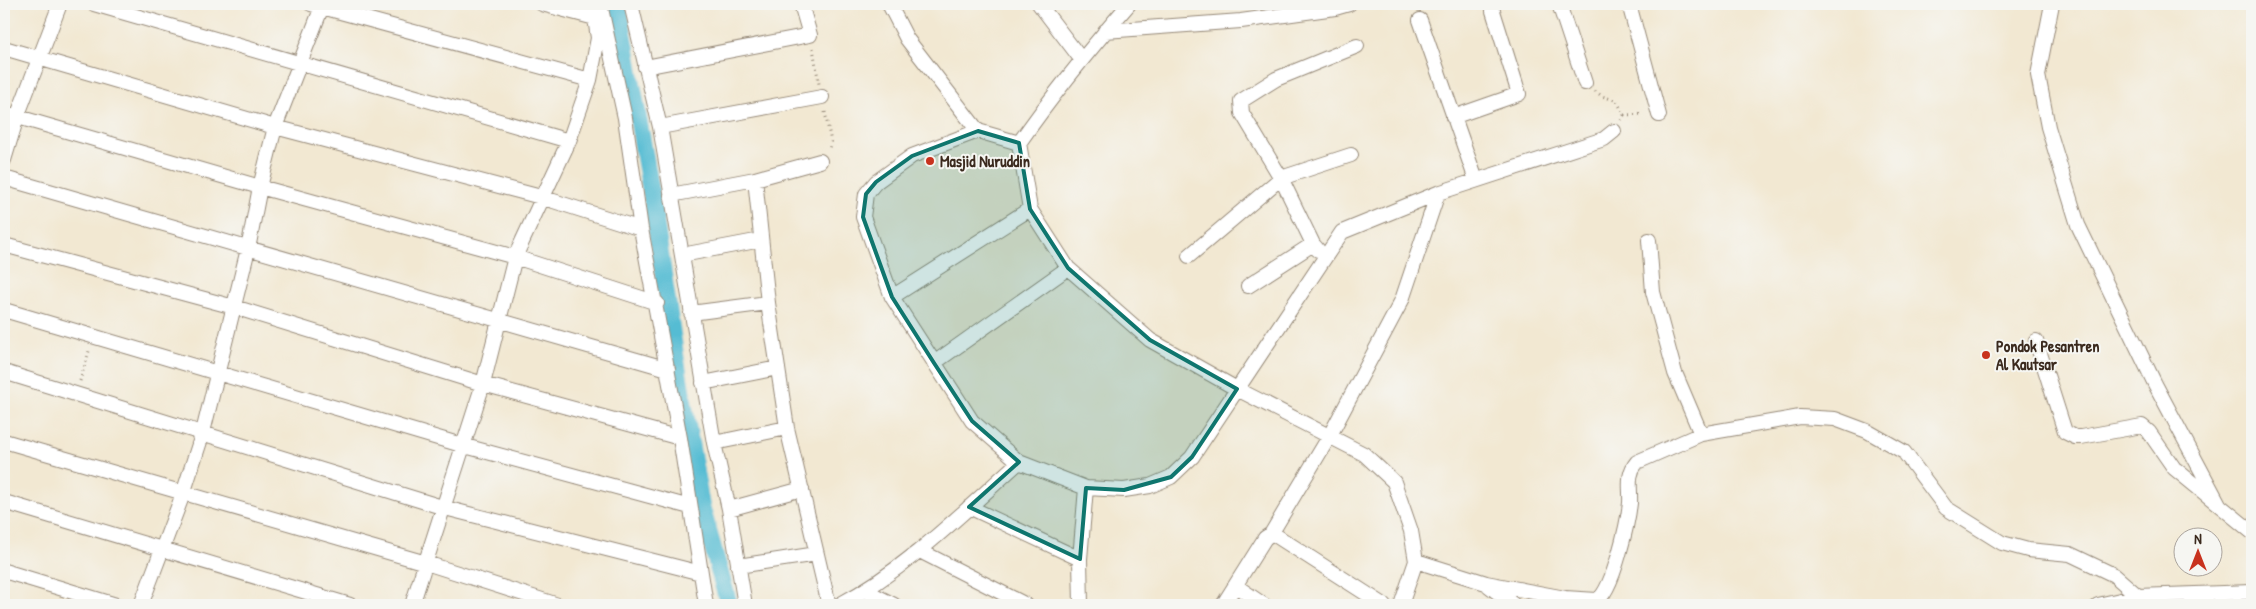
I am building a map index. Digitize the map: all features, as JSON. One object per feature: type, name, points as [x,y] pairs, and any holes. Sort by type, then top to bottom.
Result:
[{"type":"street","points":[[4,160],[10,115],[40,59],[60,4]]},
{"type":"street","points":[[94,4],[569,140]]},
{"type":"street","points":[[542,4],[595,18]]},
{"type":"street","points":[[412,605],[484,384],[515,257],[541,197],[569,140],[590,80],[598,38],[594,4]]},
{"type":"street","points":[[600,4],[625,118],[641,229],[680,438],[706,605]]},
{"type":"street","points":[[631,4],[660,127],[703,383],[729,510],[745,605]]},
{"type":"street","points":[[645,67],[810,35],[801,4]]},
{"type":"street","points":[[889,4],[907,39],[978,131],[1019,143]]},
{"type":"street","points":[[1039,4],[1081,59]]},
{"type":"street","points":[[1129,4],[1081,59],[1019,143],[1030,208],[1068,268],[1150,340],[1237,389],[1364,454],[1394,482],[1411,530],[1416,561],[1401,605]]},
{"type":"street","points":[[1105,31],[1241,21],[1349,4]]},
{"type":"street","points":[[1558,4],[1585,83]]},
{"type":"street","points":[[1629,4],[1659,115]]},
{"type":"street","points":[[2052,4],[2038,75],[2048,127],[2078,224],[2155,384],[2220,506]]},
{"type":"street","points":[[141,605],[183,494],[203,432],[248,249],[260,187],[275,127],[301,63],[319,5],[590,80]]},
{"type":"street","points":[[1453,118],[1519,94],[1493,11]]},
{"type":"street","points":[[1420,20],[1476,180]]},
{"type":"street","points":[[1325,258],[1313,244],[1281,178],[1242,113],[1241,101],[1276,79],[1357,46]]},
{"type":"street","points":[[4,48],[275,127],[541,197],[641,229]]},
{"type":"street","points":[[660,127],[822,97]]},
{"type":"street","points":[[10,115],[260,187],[515,257],[656,303]]},
{"type":"street","points":[[978,131],[912,156],[876,182],[866,194],[863,217],[892,297],[972,422],[1019,462],[1086,488],[1124,490],[1150,486],[1171,477],[1192,457],[1342,232],[1438,193],[1604,138],[1614,131]]},
{"type":"street","points":[[1189,256],[1281,178],[1351,155]]},
{"type":"street","points":[[672,195],[755,179],[820,161]]},
{"type":"street","points":[[4,178],[668,369]]},
{"type":"street","points":[[755,179],[768,303],[787,428],[829,605]]},
{"type":"street","points":[[1223,605],[1265,538],[1271,534],[1329,437],[1402,300],[1438,193]]},
{"type":"street","points":[[892,297],[1030,208]]},
{"type":"street","points":[[682,255],[761,240]]},
{"type":"street","points":[[1649,240],[1652,292],[1675,372],[1701,434]]},
{"type":"street","points":[[1248,286],[1313,244]]},
{"type":"street","points":[[4,245],[234,307],[484,384],[680,438]]},
{"type":"street","points":[[934,363],[1068,268]]},
{"type":"street","points":[[692,313],[768,303]]},
{"type":"street","points":[[4,310],[465,446],[690,507]]},
{"type":"street","points":[[2036,341],[2065,432],[2075,437],[2082,437],[2142,426],[2149,432],[2174,468],[2252,532]]},
{"type":"street","points":[[703,383],[778,368]]},
{"type":"street","points":[[4,372],[444,508],[701,573]]},
{"type":"street","points":[[1416,561],[1486,584],[1565,598],[1594,600],[1601,598],[1621,551],[1630,502],[1629,477],[1632,468],[1637,462],[1701,434],[1800,417],[1835,419],[1850,423],[1904,452],[1946,508],[2002,543],[2028,550],[2070,554],[2114,575],[2138,596]]},
{"type":"street","points":[[714,442],[787,428]]},
{"type":"street","points":[[4,441],[426,563],[558,605]]},
{"type":"street","points":[[839,605],[866,591],[920,551],[1019,462]]},
{"type":"street","points":[[1081,605],[1080,559],[1086,488]]},
{"type":"street","points":[[729,510],[802,489]]},
{"type":"street","points":[[4,502],[350,605]]},
{"type":"street","points":[[969,508],[1080,559]]},
{"type":"street","points":[[1271,534],[1276,534],[1384,605]]},
{"type":"street","points":[[920,551],[1026,605]]},
{"type":"street","points":[[738,566],[817,554]]},
{"type":"street","points":[[4,571],[116,605]]},
{"type":"street","points":[[1486,584],[1514,605]]},
{"type":"street","points":[[1236,586],[1264,605]]},
{"type":"street","points":[[866,591],[894,605]]},
{"type":"street","points":[[2098,605],[2138,596],[2252,592]]},
{"type":"path","points":[[1585,83],[1602,96],[1617,101],[1624,115],[1614,131]]},
{"type":"path","points":[[77,394],[94,336]]},
{"type":"highlighted area","points":[[978,131],[1019,143],[1030,209],[1068,268],[1150,340],[1237,389],[1192,457],[1171,477],[1124,490],[1086,488],[1080,559],[969,507],[1019,462],[972,421],[934,363],[892,297],[863,217],[866,194],[876,182],[912,156]]},
{"type":"waterway","points":[[618,4],[650,186],[676,361],[701,506],[729,605]]},
{"type":"place","name":"Masjid Nuruddin","points":[[930,161]]},
{"type":"place","name":"Pondok Pesantren Al Kautsar","points":[[1986,355]]}]
